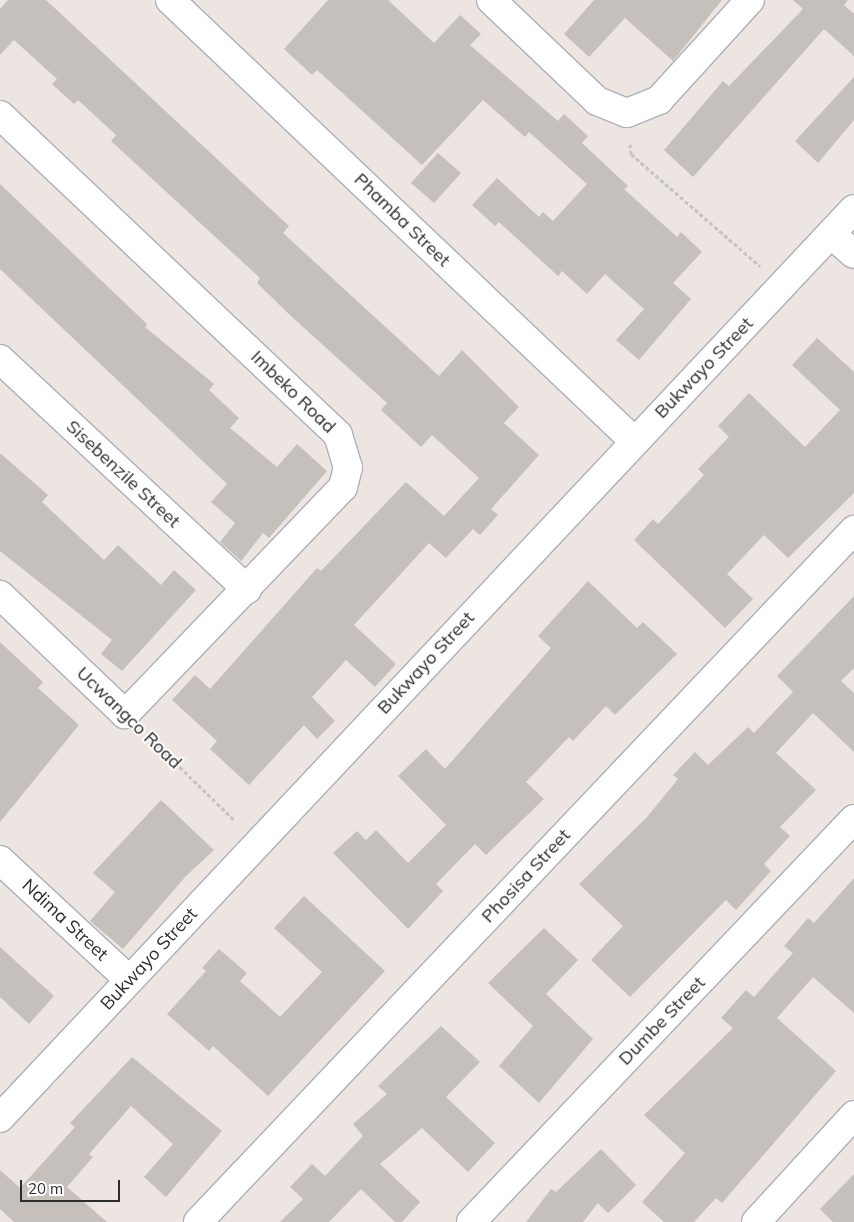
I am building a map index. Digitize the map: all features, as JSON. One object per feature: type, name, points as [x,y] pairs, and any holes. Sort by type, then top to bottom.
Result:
[{"type":"street","name":"Phamba Street","points":[[170,0],[634,440]]},
{"type":"street","points":[[491,0],[597,101],[626,113],[659,100],[750,0]]},
{"type":"street","name":"Imbeko Road","points":[[0,115],[331,428],[345,447],[348,466],[344,487],[125,714]]},
{"type":"street","name":"Bukwayo Street","points":[[0,1118],[634,440],[854,209]]},
{"type":"street","points":[[831,234],[854,254]]},
{"type":"street","name":"Sisebenzile Street","points":[[0,360],[247,589]]},
{"type":"street","name":"Phosisa Street","points":[[198,1222],[854,530]]},
{"type":"street","name":"Ucwangco Road","points":[[0,595],[125,714]]},
{"type":"street","name":"Dumbe Street","points":[[471,1222],[854,819]]},
{"type":"street","name":"Ndima Street","points":[[0,860],[129,980]]},
{"type":"street","points":[[756,1222],[853,1119]]},
{"type":"path","points":[[626,113],[631,154],[782,285]]},
{"type":"path","name":"Ucwangco Road","points":[[125,714],[257,843]]},
{"type":"building","points":[[8,0],[46,0],[289,226],[283,233],[439,376],[462,350],[519,407],[504,423],[539,455],[491,509],[498,515],[480,535],[473,529],[446,558],[429,543],[354,625],[396,664],[375,687],[346,660],[312,697],[335,721],[317,739],[304,725],[249,785],[210,749],[217,741],[172,700],[195,675],[210,689],[317,568],[321,571],[406,482],[444,516],[479,478],[432,435],[421,447],[381,410],[387,403],[257,283],[260,278],[111,141],[116,135],[78,100],[74,104],[52,84],[57,79],[14,40],[0,55],[0,9]]},
{"type":"building","points":[[328,0],[388,0],[434,43],[460,15],[481,34],[470,45],[558,121],[564,114],[588,136],[582,143],[628,186],[624,189],[677,237],[681,232],[702,252],[673,283],[691,299],[639,360],[616,340],[644,309],[605,274],[587,294],[562,271],[558,276],[499,222],[495,226],[472,205],[497,178],[539,217],[543,212],[553,221],[587,184],[529,132],[525,137],[483,100],[422,165],[317,70],[312,75],[284,49]]},
{"type":"building","points":[[594,0],[722,0],[673,61],[625,18],[589,57],[564,34]]},
{"type":"building","points":[[793,0],[848,0],[844,5],[854,14],[854,56],[824,29],[693,177],[664,150],[723,81],[729,86],[803,9]]},
{"type":"building","points":[[854,77],[854,120],[818,163],[795,141]]},
{"type":"building","points":[[438,153],[461,173],[434,203],[411,183]]},
{"type":"building","points":[[0,184],[147,324],[145,327],[214,384],[209,390],[239,418],[230,428],[277,467],[297,444],[327,471],[269,538],[263,533],[241,561],[220,542],[235,523],[211,502],[227,484],[0,269]]},
{"type":"building","points":[[817,338],[854,372],[854,493],[788,558],[764,535],[727,574],[753,599],[725,628],[634,540],[653,519],[658,524],[704,475],[698,469],[729,437],[718,426],[749,393],[805,447],[840,410],[792,365]]},
{"type":"building","points":[[0,453],[48,495],[42,502],[104,560],[118,545],[161,585],[174,570],[196,590],[122,671],[101,654],[112,640],[0,551]]},
{"type":"building","points":[[588,581],[637,628],[643,622],[677,654],[615,715],[606,706],[573,741],[569,737],[526,782],[544,799],[486,855],[475,844],[436,884],[443,891],[408,929],[333,853],[357,831],[366,840],[376,830],[408,863],[446,825],[398,776],[426,749],[445,769],[551,648],[538,636]]},
{"type":"building","points":[[854,596],[854,668],[841,681],[854,693],[854,752],[813,713],[776,753],[816,790],[780,827],[790,836],[764,864],[771,871],[736,910],[726,900],[630,997],[591,960],[623,926],[579,884],[647,817],[678,779],[673,775],[695,752],[708,765],[748,727],[754,733],[793,692],[777,676]]},
{"type":"building","points":[[0,642],[43,682],[38,688],[79,725],[0,822]]},
{"type":"building","points":[[161,800],[214,850],[186,876],[123,949],[90,921],[115,892],[93,873]]},
{"type":"building","points":[[854,878],[854,1013],[813,977],[777,1018],[836,1071],[722,1203],[716,1198],[694,1222],[664,1222],[642,1202],[685,1153],[644,1115],[733,1028],[721,1018],[746,990],[754,997],[793,953],[784,946],[808,918],[814,923]]},
{"type":"building","points":[[304,896],[385,971],[268,1096],[213,1046],[209,1051],[167,1014],[206,971],[202,968],[219,949],[247,973],[240,981],[280,1017],[322,972],[274,928]]},
{"type":"building","points":[[544,928],[578,960],[546,994],[593,1039],[539,1103],[499,1066],[533,1026],[488,983]]},
{"type":"building","points":[[0,947],[54,996],[29,1024],[0,997]]},
{"type":"building","points":[[441,1026],[480,1062],[446,1097],[495,1143],[468,1172],[422,1128],[380,1164],[420,1202],[402,1222],[395,1222],[361,1189],[329,1222],[280,1222],[303,1199],[290,1187],[312,1164],[325,1176],[363,1136],[353,1124],[387,1094],[378,1086]]},
{"type":"building","points":[[132,1057],[222,1131],[166,1197],[144,1177],[173,1144],[131,1106],[89,1154],[93,1157],[67,1187],[107,1222],[14,1222],[0,1209],[0,1170],[20,1188],[75,1127],[70,1123]]},
{"type":"building","points":[[601,1149],[636,1185],[608,1213],[598,1203],[583,1222],[526,1222],[551,1189],[556,1192]]},
{"type":"building","points":[[854,1174],[854,1222],[833,1222],[820,1209]]}]
